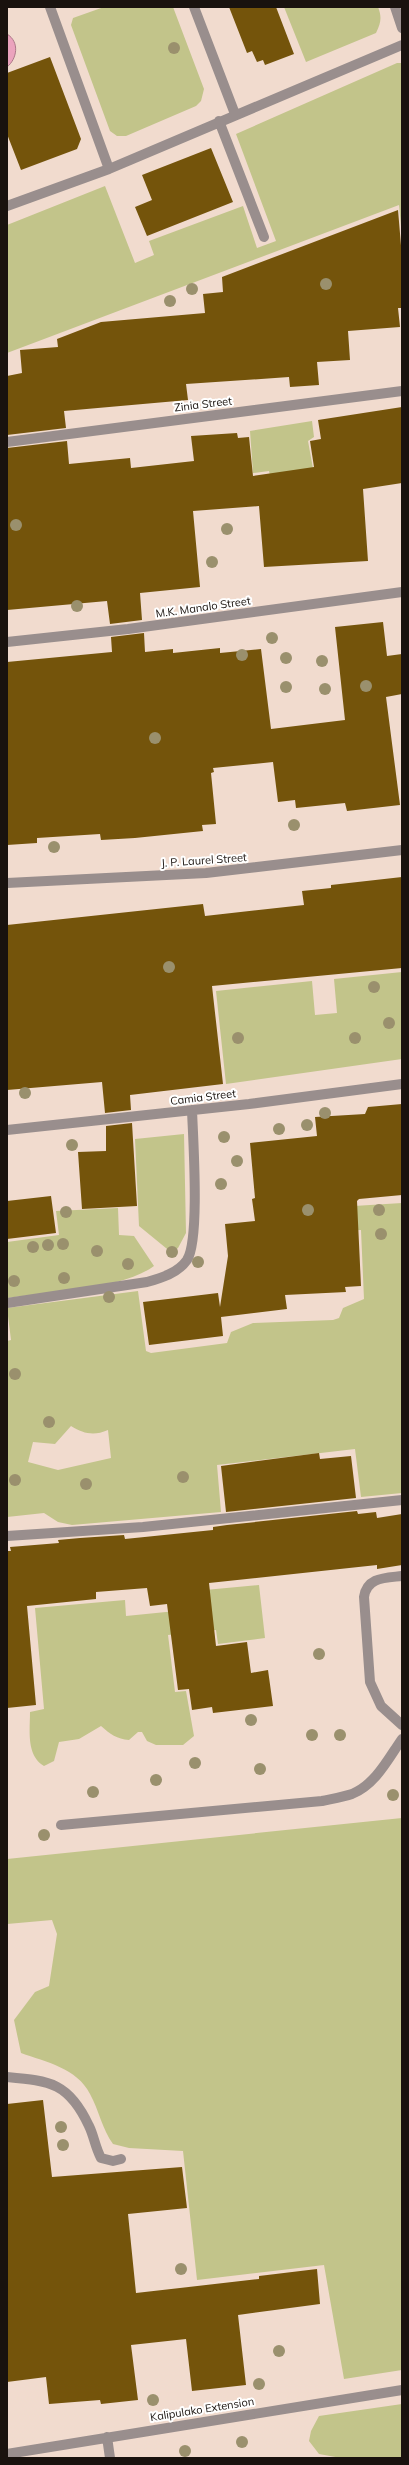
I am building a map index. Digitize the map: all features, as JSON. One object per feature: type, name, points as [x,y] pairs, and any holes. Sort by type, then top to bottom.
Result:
[{"type":"street","points":[[50,7],[109,169]]},
{"type":"street","points":[[194,7],[235,114]]},
{"type":"street","points":[[395,7],[402,28]]},
{"type":"street","points":[[7,206],[109,169],[235,114],[402,45]]},
{"type":"street","points":[[219,121],[264,237]]},
{"type":"street","name":"Zinia Street","points":[[7,442],[402,391]]},
{"type":"street","name":"M.K. Manalo Street","points":[[7,642],[128,629],[402,592]]},
{"type":"street","name":"J. P. Laurel Street","points":[[7,883],[206,873],[402,850]]},
{"type":"street","name":"Camia Street","points":[[7,1130],[192,1110],[402,1084]]},
{"type":"street","points":[[7,1303],[147,1282],[168,1275],[187,1260],[194,1238],[192,1110]]},
{"type":"street","points":[[7,1536],[143,1527],[402,1500]]},
{"type":"street","points":[[402,1576],[374,1581],[367,1586],[364,1598],[370,1682],[381,1706],[402,1725]]},
{"type":"street","points":[[61,1825],[322,1801],[352,1794],[366,1786],[376,1776],[402,1739]]},
{"type":"street","points":[[7,2078],[38,2080],[62,2088],[76,2102],[89,2126],[101,2158],[113,2161],[121,2159]]},
{"type":"street","name":"Kalipulako Extension","points":[[7,2454],[402,2390]]},
{"type":"street","points":[[107,2437],[110,2458]]},
{"type":"green space","points":[[104,7],[173,7],[204,89],[201,101],[196,106],[126,136],[117,136],[110,131],[71,25],[73,18]]},
{"type":"green space","points":[[284,7],[378,7],[380,14],[379,26],[376,33],[306,62]]},
{"type":"green space","points":[[397,63],[402,63],[402,237],[399,205],[7,353],[7,225],[105,186],[135,263],[154,255],[149,241],[243,206],[257,248],[276,241],[236,134]]},
{"type":"green space","points":[[312,421],[314,437],[308,441],[314,474],[271,480],[269,471],[253,473],[250,431]]},
{"type":"green space","points":[[402,972],[402,1059],[226,1084],[216,991],[312,981],[315,1015],[337,1013],[334,979]]},
{"type":"green space","points":[[184,1134],[186,1233],[178,1248],[172,1253],[139,1226],[135,1139]]},
{"type":"green space","points":[[402,1203],[402,1493],[361,1497],[355,1449],[217,1465],[221,1512],[72,1525],[58,1522],[44,1513],[7,1517],[7,1341],[11,1340],[7,1308],[138,1291],[146,1351],[151,1353],[227,1343],[231,1332],[253,1323],[333,1320],[339,1318],[343,1308],[364,1299],[361,1230],[293,1233],[290,1210]],"holes":[[[71,1426],[89,1433],[98,1433],[108,1430],[111,1458],[58,1470],[28,1462],[33,1442],[55,1444]]]},
{"type":"green space","points":[[118,1208],[119,1235],[134,1236],[154,1266],[140,1274],[104,1285],[63,1292],[7,1298],[7,1242],[59,1235],[56,1211]]},
{"type":"green space","points":[[259,1585],[265,1638],[218,1644],[216,1630],[168,1635],[175,1692],[186,1691],[194,1736],[183,1745],[156,1745],[147,1741],[142,1732],[138,1732],[129,1740],[121,1739],[114,1736],[101,1726],[79,1739],[59,1742],[54,1761],[44,1766],[34,1756],[30,1742],[30,1712],[44,1709],[35,1608],[125,1600],[126,1616],[206,1608],[205,1590]]},
{"type":"green space","points":[[402,1818],[402,2370],[344,2379],[324,2265],[197,2280],[183,2151],[129,2148],[113,2144],[106,2132],[90,2094],[77,2078],[60,2067],[21,2053],[14,2020],[35,1992],[49,1986],[57,1934],[52,1920],[7,1924],[7,1859]]},
{"type":"green space","points":[[402,2404],[402,2458],[341,2458],[319,2454],[309,2441],[311,2431],[319,2416]]},
{"type":"shaded area","points":[[7,34],[14,41],[16,50],[13,60],[7,67]]},
{"type":"building","points":[[229,7],[276,7],[294,54],[265,65],[263,60],[257,62],[252,51],[247,53]]},
{"type":"building","points":[[50,57],[81,139],[77,149],[21,170],[7,134],[7,73]]},
{"type":"building","points":[[211,148],[233,202],[147,236],[135,207],[152,200],[142,175]]},
{"type":"building","points":[[398,210],[402,257],[402,308],[398,308],[400,327],[348,331],[350,360],[317,362],[319,385],[290,387],[289,377],[186,384],[188,400],[64,411],[66,428],[7,435],[7,376],[22,373],[20,350],[58,347],[57,339],[101,322],[205,313],[203,294],[223,292],[222,277]]},
{"type":"building","points":[[402,407],[402,483],[363,489],[368,561],[264,567],[259,506],[193,511],[200,587],[140,593],[142,620],[110,624],[107,601],[7,610],[7,448],[67,441],[69,464],[130,458],[131,468],[194,461],[191,436],[237,433],[238,438],[249,437],[253,476],[314,467],[310,441],[321,439],[318,420]]},
{"type":"building","points":[[383,622],[387,656],[402,654],[402,694],[386,697],[400,805],[347,811],[345,803],[296,808],[295,800],[278,802],[273,762],[213,768],[214,772],[211,773],[216,824],[202,825],[203,831],[101,840],[100,834],[37,838],[37,843],[7,845],[7,662],[112,652],[111,637],[144,633],[145,652],[173,649],[173,653],[220,648],[220,653],[261,649],[271,729],[345,720],[335,627]]},
{"type":"building","points":[[402,877],[402,968],[212,986],[223,1084],[130,1095],[131,1110],[105,1113],[102,1082],[7,1090],[7,925],[203,904],[205,916],[304,905],[302,891],[331,888],[331,885]]},
{"type":"building","points":[[402,1104],[402,1195],[359,1199],[357,1201],[361,1286],[345,1287],[346,1292],[285,1295],[287,1309],[221,1317],[223,1336],[149,1345],[143,1302],[218,1293],[220,1307],[228,1256],[225,1224],[255,1221],[252,1199],[255,1198],[250,1143],[317,1136],[315,1117],[365,1114],[368,1107]]},
{"type":"building","points":[[132,1123],[137,1206],[82,1209],[78,1152],[106,1151],[106,1126]]},
{"type":"building","points":[[51,1196],[56,1233],[7,1239],[7,1201]]},
{"type":"building","points":[[319,1453],[320,1459],[351,1456],[356,1498],[226,1512],[221,1466]]},
{"type":"building","points":[[357,1511],[358,1514],[376,1512],[377,1518],[402,1514],[402,1565],[377,1569],[377,1565],[209,1583],[216,1646],[247,1642],[251,1673],[268,1670],[273,1706],[213,1713],[212,1707],[192,1710],[189,1689],[178,1690],[167,1604],[150,1606],[147,1588],[96,1592],[96,1599],[27,1606],[36,1705],[7,1708],[7,1551],[11,1551],[10,1547],[59,1543],[58,1540],[80,1538],[124,1535],[125,1539],[213,1530],[213,1527],[227,1525]]},
{"type":"building","points":[[43,2100],[52,2177],[182,2167],[187,2208],[128,2214],[136,2293],[259,2279],[259,2276],[317,2269],[320,2304],[238,2315],[246,2385],[192,2391],[186,2339],[131,2345],[138,2400],[101,2404],[100,2400],[49,2404],[46,2377],[7,2382],[7,2104]]}]
